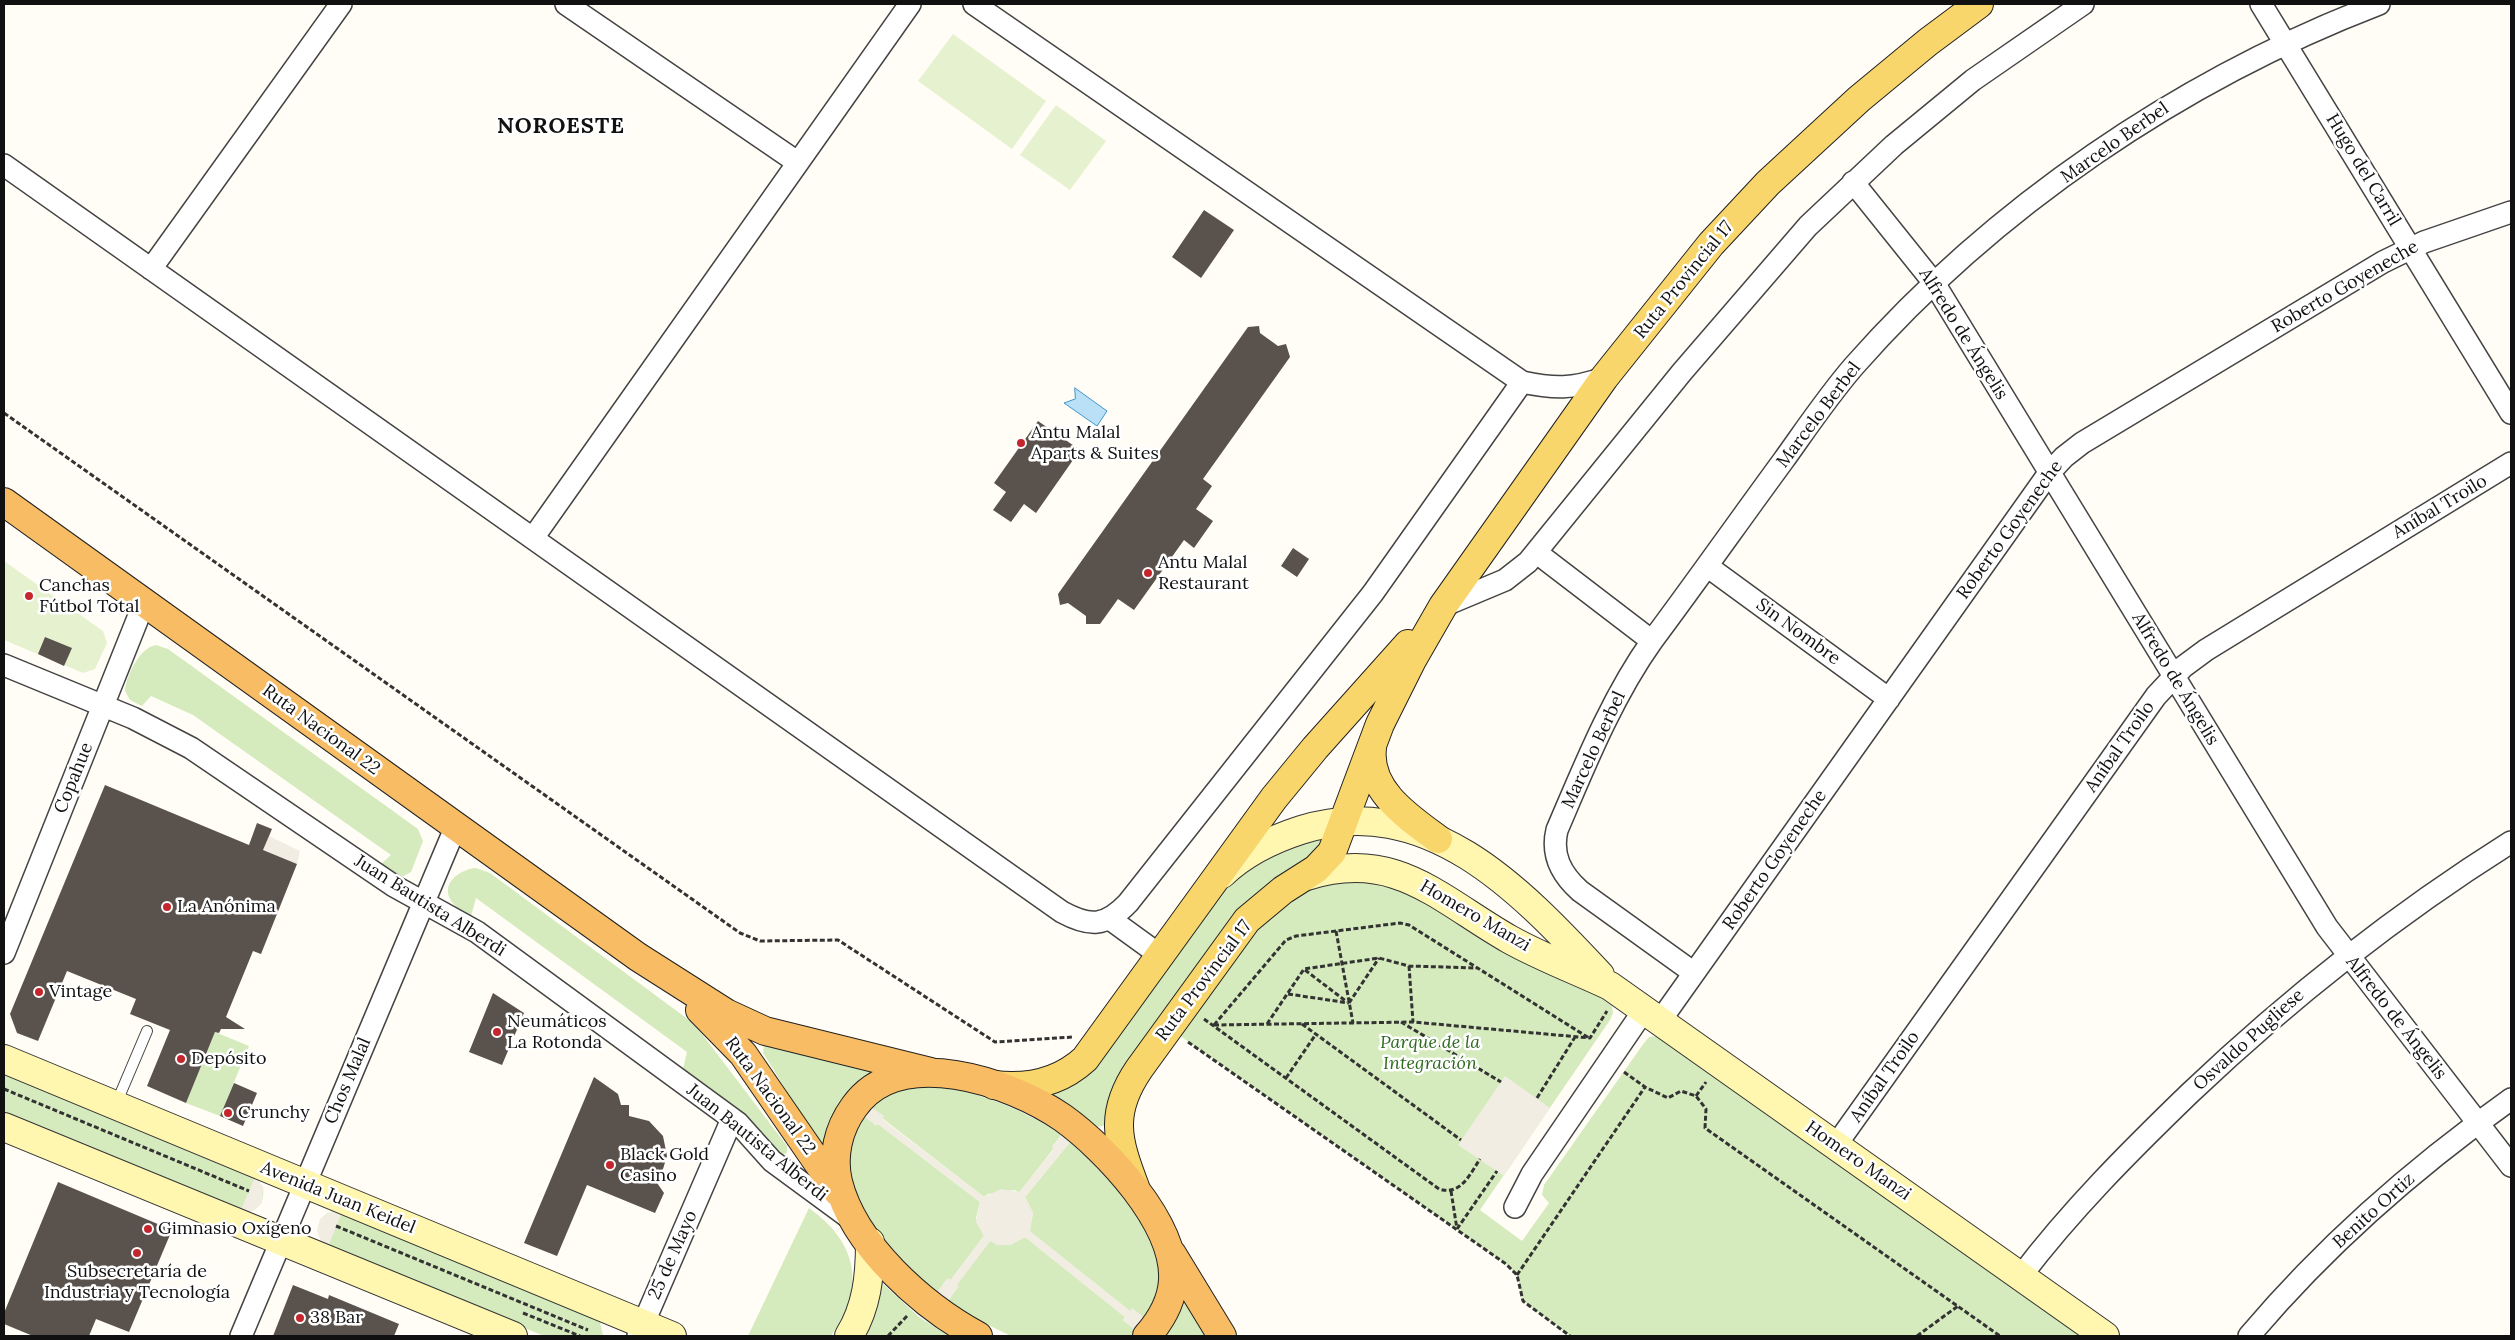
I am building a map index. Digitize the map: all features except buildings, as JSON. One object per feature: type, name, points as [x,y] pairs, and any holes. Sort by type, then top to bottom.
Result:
[{"type":"highway","name":"Ruta Nacional 22","points":[[4,502],[638,958],[720,1010],[765,1031],[931,1072],[988,1084],[1044,1107],[1076,1128],[1109,1159],[1138,1196],[1222,1336]]},
{"type":"highway","name":"Ruta Nacional 22","points":[[638,958],[716,1024],[743,1054],[858,1223],[896,1274],[920,1299],[952,1322],[978,1336]]},
{"type":"highway","points":[[858,1223],[836,1169],[836,1153],[844,1124],[859,1100],[880,1084],[904,1075],[931,1072]]},
{"type":"highway","points":[[1148,1336],[1158,1324],[1171,1295],[1173,1280],[1169,1248]]},
{"type":"main road","name":"Ruta Provincial 17","points":[[1138,1196],[1119,1139],[1118,1117],[1126,1090],[1247,920],[1277,894],[1307,876],[1325,862],[1332,852],[1373,743],[1401,680],[1443,606],[1604,378],[1711,244],[1774,177],[1859,99],[1928,42],[1979,4]]},
{"type":"main road","name":"Ruta Provincial 17","points":[[988,1084],[1017,1086],[1035,1084],[1055,1079],[1077,1067],[1100,1041],[1305,759],[1443,606]]},
{"type":"main road","points":[[1373,743],[1372,763],[1384,790],[1398,807],[1438,839]]},
{"type":"main road","name":"Homero Manzi","points":[[1212,886],[1234,864],[1271,842],[1311,827],[1345,821],[1396,826],[1438,839],[1477,861],[1520,893],[1608,996]]},
{"type":"main road","name":"Homero Manzi","points":[[1307,876],[1323,871],[1353,868],[1402,876],[1432,889],[1520,945],[1608,996],[1652,1015],[2106,1336]]},
{"type":"main road","name":"Avenida Juan Keidel","points":[[4,1060],[305,1184],[640,1330],[672,1336]]},
{"type":"main road","points":[[4,1127],[513,1336]]},
{"type":"main road","points":[[849,1336],[867,1293],[858,1223]]},
{"type":"street","points":[[151,268],[341,4]]},
{"type":"street","points":[[566,4],[796,162]]},
{"type":"street","points":[[534,538],[796,162],[910,4]]},
{"type":"street","points":[[974,4],[1522,382],[1552,389],[1578,387],[1604,378]]},
{"type":"street","points":[[1443,606],[1505,580],[1518,572],[1538,553],[1731,314],[1808,226],[1853,182],[1894,145],[1973,80],[2083,4]]},
{"type":"street","name":"Hugo del Carril","points":[[2261,4],[2511,413]]},
{"type":"street","name":"Marcelo Berbel","points":[[1694,973],[1580,891],[1565,875],[1554,849],[1557,830],[1609,716],[1629,677],[1652,641],[1841,383],[1934,284],[1975,246],[2113,141],[2165,107],[2286,44],[2379,4]]},
{"type":"street","points":[[4,165],[1062,912],[1086,922],[1099,923],[1110,919],[1128,903],[1373,593],[1522,382]]},
{"type":"street","name":"Alfredo de Ángelis","points":[[1853,182],[1934,284],[2322,919],[2348,956],[2511,1166]]},
{"type":"street","name":"Roberto Goyeneche","points":[[1515,1207],[1532,1174],[1652,1015],[1694,973],[2050,473],[2064,457],[2082,443],[2383,262],[2410,248],[2511,212]]},
{"type":"street","name":"Aníbal Troilo","points":[[1836,1145],[2156,696],[2174,677],[2206,650],[2511,463]]},
{"type":"street","points":[[1538,553],[1652,641]]},
{"type":"street","name":"Sin Nombre","points":[[1707,566],[1889,699]]},
{"type":"street","name":"Copahue","points":[[4,953],[144,603]]},
{"type":"street","name":"Juan Bautista Alberdi","points":[[4,665],[151,726],[191,748],[380,877],[477,932],[732,1119],[772,1160],[858,1223]]},
{"type":"street","name":"Chos Malal","points":[[241,1336],[456,826]]},
{"type":"street","name":"Osvaldo Pugliese","points":[[2021,1276],[2064,1222],[2168,1115],[2287,1004],[2431,895],[2511,842]]},
{"type":"street","points":[[1110,919],[1161,956]]},
{"type":"street","name":"Benito Ortiz","points":[[2249,1336],[2301,1279],[2350,1230],[2402,1184],[2511,1099]]},
{"type":"street","name":"25 de Mayo","points":[[640,1330],[732,1119]]},
{"type":"lane","points":[[116,1106],[147,1031]]},
{"type":"path","points":[[4,413],[740,933],[760,941],[838,940],[995,1042],[1078,1037]]},
{"type":"path","points":[[1214,1025],[1286,940],[1296,936],[1406,924],[1590,1038]]},
{"type":"path","points":[[1336,931],[1353,1023]]},
{"type":"path","points":[[1267,1024],[1304,969],[1379,958],[1409,966],[1478,968]]},
{"type":"path","points":[[1349,1003],[1379,958]]},
{"type":"path","points":[[1409,966],[1413,1022]]},
{"type":"path","points":[[1304,969],[1349,1003]]},
{"type":"path","points":[[1287,994],[1349,1003]]},
{"type":"path","points":[[1590,1038],[1605,1016],[1608,996]]},
{"type":"path","points":[[1202,1017],[1434,1185],[1451,1191],[1461,1186],[1480,1159]]},
{"type":"path","points":[[1401,1022],[1501,1082]]},
{"type":"path","points":[[1214,1025],[1413,1022],[1590,1038]]},
{"type":"path","points":[[1302,1024],[1461,1140]]},
{"type":"path","points":[[1286,1078],[1316,1034]]},
{"type":"path","points":[[1537,1098],[1575,1037]]},
{"type":"path","points":[[1187,1042],[1506,1264],[1517,1275],[1523,1301],[1570,1336]]},
{"type":"path","points":[[1624,1071],[1645,1087],[1668,1098],[1681,1091],[1696,1096],[1706,1109],[1705,1128],[2000,1336]]},
{"type":"path","points":[[1517,1275],[1645,1087]]},
{"type":"path","points":[[4,1089],[249,1191]]},
{"type":"path","points":[[1457,1229],[1497,1171]]},
{"type":"path","points":[[1451,1191],[1457,1229]]},
{"type":"path","points":[[336,1226],[588,1330]]},
{"type":"path","points":[[1917,1336],[1958,1306]]},
{"type":"path","points":[[888,1336],[911,1311]]},
{"type":"green space","points":[[953,34],[1046,101],[1012,149],[918,81]]},
{"type":"green space","points":[[1056,105],[1106,141],[1070,190],[1020,155]]},
{"type":"green space","name":"Canchas Fútbol Total","points":[[4,561],[103,631],[107,643],[95,669],[83,673],[4,640]]},
{"type":"green space","points":[[156,645],[168,649],[418,829],[423,841],[411,872],[402,877],[381,864],[391,855],[193,715],[151,696],[142,706],[130,700],[125,691],[131,670],[139,656],[150,647]]},
{"type":"green space","points":[[1331,832],[1298,871],[1103,1126],[1095,1127],[1051,1095],[1219,894],[1261,861],[1276,852]]},
{"type":"green space","points":[[476,868],[490,873],[689,1020],[702,1034],[787,1146],[787,1153],[782,1155],[777,1152],[740,1110],[683,1069],[687,1052],[476,898],[471,916],[460,910],[452,902],[448,889],[458,874]]},
{"type":"green space","name":"Parque de la Integración","points":[[1332,880],[1391,882],[1566,974],[1612,1006],[1613,1013],[1610,1020],[1480,1210],[1522,1241],[1549,1203],[1542,1195],[1544,1185],[1644,1043],[1649,1037],[1657,1036],[2083,1336],[1570,1336],[1523,1301],[1517,1275],[1506,1264],[1176,1033],[1238,945],[1295,894]]},
{"type":"green space","points":[[215,1032],[249,1046],[220,1116],[186,1103]]},
{"type":"green space","points":[[764,1044],[874,1072],[827,1155],[763,1053]]},
{"type":"green space","points":[[4,1074],[255,1177],[263,1187],[262,1201],[254,1210],[244,1213],[4,1114]]},
{"type":"green space","points":[[928,1084],[982,1096],[1013,1108],[1062,1134],[1052,1147],[1054,1148],[1019,1193],[1015,1190],[988,1194],[984,1197],[882,1118],[867,1104],[881,1094]]},
{"type":"green space","points":[[860,1113],[876,1125],[878,1124],[980,1202],[976,1218],[984,1236],[950,1281],[947,1279],[937,1293],[900,1260],[863,1214],[846,1162]]},
{"type":"green space","points":[[1071,1141],[1118,1188],[1146,1228],[1156,1249],[1160,1270],[1159,1291],[1146,1319],[1130,1311],[1029,1231],[1033,1213],[1025,1197]]},
{"type":"green space","points":[[809,1208],[838,1236],[847,1251],[852,1283],[849,1300],[842,1318],[831,1336],[748,1336]]},
{"type":"green space","points":[[338,1211],[590,1314],[600,1322],[603,1336],[544,1336],[328,1247],[320,1236],[319,1224],[325,1215]]},
{"type":"green space","points":[[1025,1237],[1125,1317],[1123,1320],[1137,1331],[1132,1336],[1011,1336],[976,1319],[948,1301],[958,1287],[956,1285],[990,1241],[1010,1245]]},
{"type":"green space","points":[[881,1282],[919,1317],[949,1336],[862,1336]]},
{"type":"green space","points":[[1182,1289],[1207,1336],[1163,1336]]},
{"type":"shaded area","points":[[269,836],[300,851],[297,864],[263,850]]},
{"type":"shaded area","points":[[1505,1076],[1550,1108],[1504,1176],[1458,1145]]},
{"type":"shaded area","points":[[867,1104],[884,1116],[882,1119],[984,1197],[1001,1189],[1019,1192],[1054,1149],[1052,1147],[1062,1134],[1071,1141],[1025,1197],[1033,1213],[1030,1231],[1130,1311],[1132,1308],[1146,1319],[1137,1331],[1123,1320],[1125,1317],[1025,1237],[1010,1245],[997,1245],[990,1241],[947,1301],[937,1293],[948,1278],[951,1280],[984,1236],[976,1222],[980,1202],[878,1124],[876,1126],[860,1113]]},
{"type":"shaded area","points":[[255,1177],[263,1187],[262,1203],[253,1211],[240,1212]]},
{"type":"shaded area","points":[[330,1212],[342,1212],[328,1247],[321,1242],[317,1231],[320,1219]]},
{"type":"water","points":[[1075,388],[1107,411],[1097,426],[1064,403],[1075,399]]},
{"type":"place","name":"Antu Malal Aparts & Suites","points":[[1021,443]]},
{"type":"place","name":"Antu Malal Restaurant","points":[[1148,573]]},
{"type":"place","name":"Canchas Fútbol Total","points":[[29,596]]},
{"type":"place","name":"La Anónima","points":[[167,907]]},
{"type":"place","name":"Vintage","points":[[39,992]]},
{"type":"place","name":"Neumáticos La Rotonda","points":[[497,1032]]},
{"type":"place","name":"Depósito","points":[[181,1059]]},
{"type":"place","name":"Crunchy","points":[[228,1113]]},
{"type":"place","name":"Black Gold Casino","points":[[610,1165]]},
{"type":"place","name":"Gimnasio Oxígeno","points":[[148,1229]]},
{"type":"place","name":"Subsecretaría de Industria y Tecnología","points":[[137,1253]]},
{"type":"place","name":"38 Bar","points":[[300,1318]]},
{"type":"district","name":"NOROESTE","points":[[561,127]]}]
